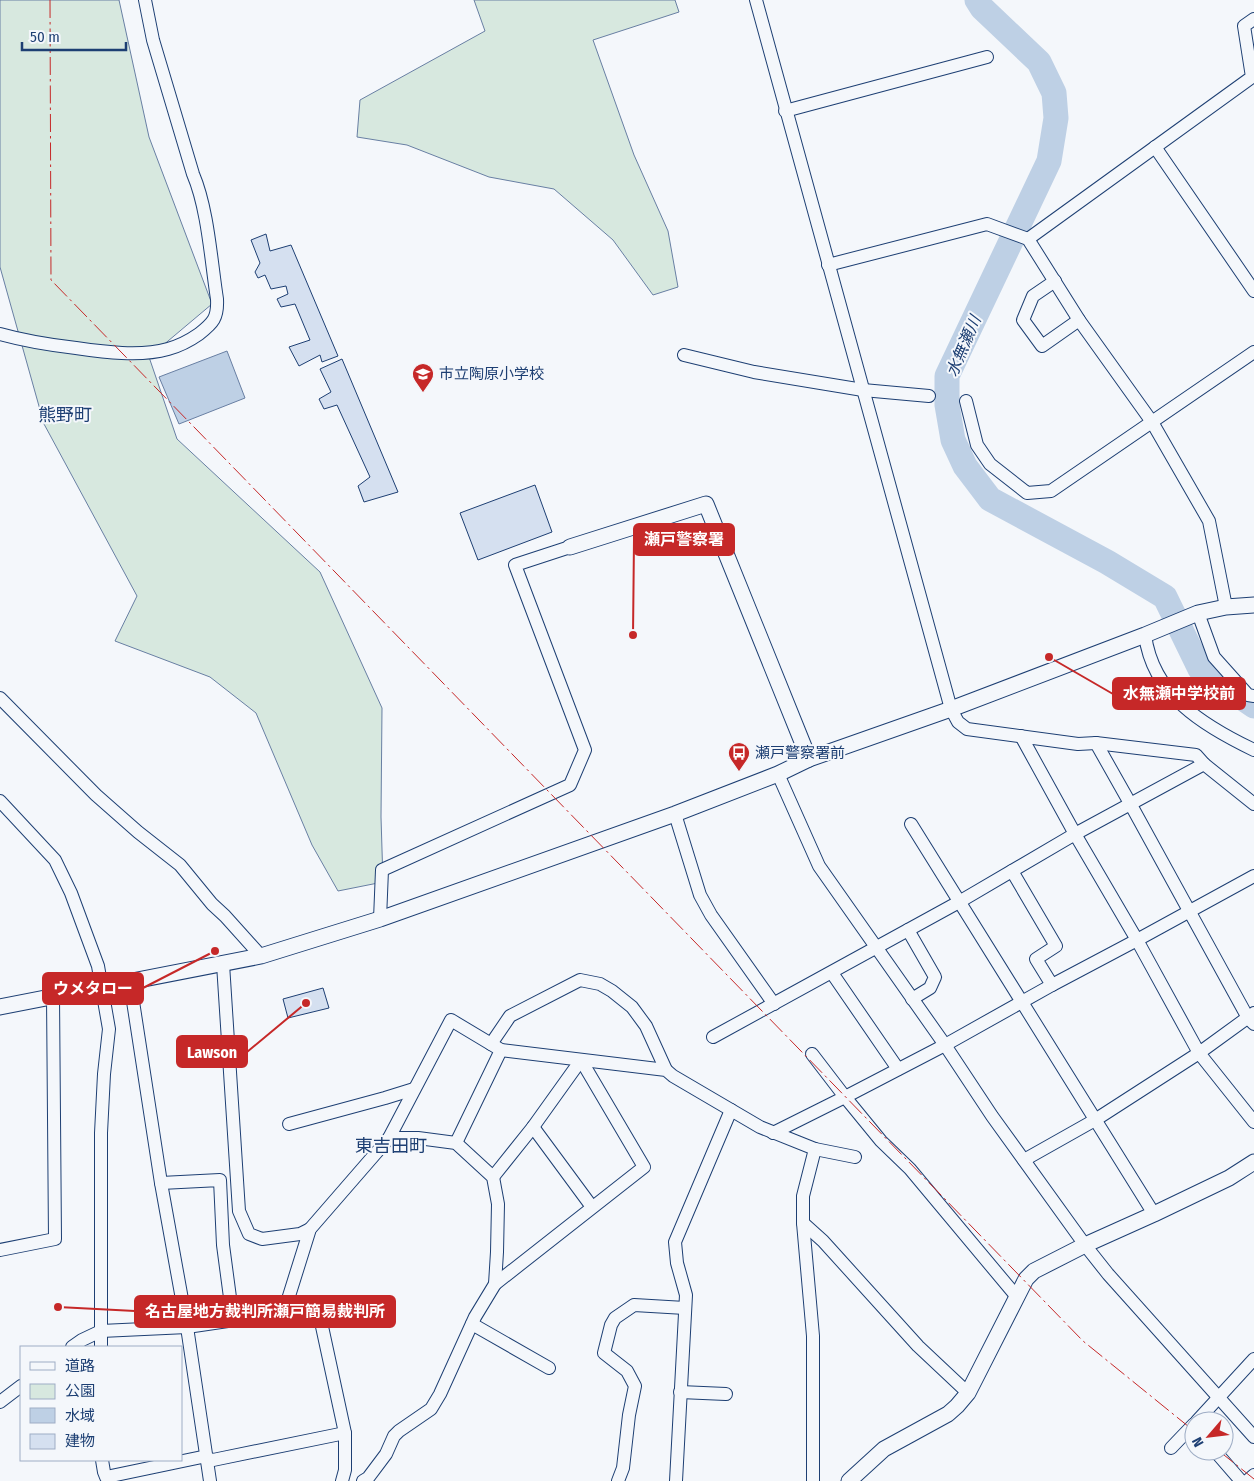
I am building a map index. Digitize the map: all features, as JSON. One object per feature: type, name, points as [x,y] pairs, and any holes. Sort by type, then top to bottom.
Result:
[{"type":"street","points":[[0,334],[44,344],[110,352],[142,353],[167,350],[189,341],[212,323],[218,310],[207,230],[198,185],[153,40],[145,0]]},
{"type":"street","points":[[756,0],[951,709],[958,722],[967,729],[1078,744],[1096,743],[1196,755],[1204,764],[1254,804]]},
{"type":"street","points":[[1025,238],[1252,77],[1244,26],[1254,20]]},
{"type":"street","points":[[785,111],[987,57]]},
{"type":"street","points":[[1155,147],[1254,291]]},
{"type":"street","points":[[828,265],[987,224],[1025,238],[1079,320],[1152,422],[1209,521],[1226,607]]},
{"type":"street","points":[[1055,281],[1033,296],[1023,320],[1042,346],[1079,320]]},
{"type":"street","points":[[966,401],[977,445],[990,464],[1027,492],[1051,491],[1254,352]]},
{"type":"street","points":[[684,355],[754,372],[863,390],[930,396]]},
{"type":"street","points":[[380,920],[382,870],[570,785],[585,750],[515,565],[706,504],[808,759]]},
{"type":"street","points":[[0,1007],[261,956],[380,920],[675,814],[778,774],[808,759],[951,709],[1198,613],[1226,607],[1254,605]]},
{"type":"street","points":[[1198,613],[1214,657],[1248,694],[1254,696]]},
{"type":"street","points":[[1145,635],[1147,649],[1154,666],[1171,695],[1189,711],[1221,734],[1254,750]]},
{"type":"street","points":[[0,698],[96,795],[138,832],[180,865],[212,904],[261,956]]},
{"type":"street","points":[[1021,736],[1199,1053],[1254,1122]]},
{"type":"street","points":[[1024,1160],[1095,1120],[1252,1018],[1189,911],[1096,743]]},
{"type":"street","points":[[714,1037],[959,902],[1075,834],[1204,764]]},
{"type":"street","points":[[778,774],[819,866],[945,1045],[992,1116],[1108,1274],[1254,1437]]},
{"type":"street","points":[[0,801],[55,860],[71,893],[98,966],[108,1029],[101,1133],[101,1346]]},
{"type":"street","points":[[675,814],[700,895],[711,915],[774,1004]]},
{"type":"street","points":[[911,824],[1154,1214]]},
{"type":"street","points":[[1012,871],[1056,946],[1036,959],[1052,985]]},
{"type":"street","points":[[772,1133],[945,1045],[1254,876]]},
{"type":"street","points":[[908,930],[935,977],[930,988],[912,999]]},
{"type":"street","points":[[223,964],[239,1211],[249,1234],[262,1239],[300,1234],[310,1228],[388,1138],[451,1020],[496,1047],[666,1070]]},
{"type":"street","points":[[832,973],[898,1069]]},
{"type":"street","points":[[456,1143],[510,1016],[580,980],[600,984],[632,1007],[646,1026],[666,1070],[673,1076],[772,1133],[815,1149],[855,1158]]},
{"type":"street","points":[[130,982],[161,1183],[187,1327],[210,1481]]},
{"type":"street","points":[[0,1250],[55,1240],[53,996]]},
{"type":"street","points":[[812,1054],[881,1141],[910,1169],[1016,1297]]},
{"type":"street","points":[[493,1177],[533,1127],[581,1060]]},
{"type":"street","points":[[368,1480],[386,1454],[394,1436],[431,1409],[472,1324],[494,1284],[644,1167],[581,1060]]},
{"type":"street","points":[[289,1124],[414,1090]]},
{"type":"street","points":[[676,1481],[686,1295],[677,1262],[675,1242],[731,1110]]},
{"type":"street","points":[[533,1127],[592,1207]]},
{"type":"street","points":[[388,1138],[418,1138],[456,1143],[493,1177],[498,1204],[494,1284]]},
{"type":"street","points":[[813,1481],[813,1336],[803,1223],[803,1196],[815,1149]]},
{"type":"street","points":[[849,1481],[884,1449],[948,1414],[957,1406],[968,1393],[1026,1278],[1034,1270],[1228,1178],[1254,1162]]},
{"type":"street","points":[[161,1183],[220,1180],[223,1245],[233,1320]]},
{"type":"street","points":[[803,1223],[823,1241],[918,1346],[968,1393]]},
{"type":"street","points":[[284,1312],[310,1228]]},
{"type":"street","points":[[618,1481],[623,1468],[629,1415],[635,1386],[628,1371],[604,1353],[611,1325],[615,1318],[634,1305],[685,1308]]},
{"type":"street","points":[[73,1346],[101,1331],[187,1327],[318,1308],[345,1433],[345,1470],[342,1481]]},
{"type":"street","points":[[472,1324],[549,1368]]},
{"type":"street","points":[[1206,1411],[1254,1359]]},
{"type":"street","points":[[0,1402],[20,1387]]},
{"type":"street","points":[[680,1392],[726,1394]]},
{"type":"street","points":[[102,1461],[108,1479],[202,1457],[214,1460],[345,1433]]},
{"type":"street","points":[[1171,1448],[1184,1435]]},
{"type":"street","points":[[1224,1461],[1242,1481]]},
{"type":"street","points":[[1247,1481],[1254,1475]]},
{"type":"green space","points":[[0,0],[119,0],[149,137],[212,304],[149,357],[177,439],[320,572],[382,708],[381,817],[383,882],[338,891],[312,845],[256,713],[210,677],[115,641],[137,596],[44,424],[0,267]]},
{"type":"green space","points":[[474,0],[675,0],[679,12],[593,40],[634,155],[668,231],[678,287],[653,295],[613,240],[554,189],[489,177],[407,145],[357,137],[360,100],[485,31]]},
{"type":"water","points":[[227,351],[245,398],[179,424],[159,377]]},
{"type":"building","points":[[266,234],[270,251],[291,245],[338,356],[322,362],[320,355],[299,366],[289,347],[310,340],[295,304],[281,307],[277,299],[288,294],[286,286],[271,289],[265,275],[258,278],[255,272],[260,263],[251,240]]},
{"type":"building","points":[[342,359],[398,492],[364,502],[358,486],[370,477],[337,405],[324,409],[319,399],[331,392],[320,369]]},
{"type":"building","points":[[535,485],[552,532],[478,560],[460,513]]},
{"type":"building","points":[[323,988],[329,1008],[288,1018],[283,999]]},
{"type":"waterway","name":"水無瀬川","points":[[977,0],[982,8],[1039,62],[1054,93],[1056,118],[1049,161],[947,376],[947,405],[953,440],[965,466],[990,499],[1107,562],[1165,597],[1200,669],[1254,706]]},
{"type":"power","points":[[50,0],[51,280],[1083,1341],[1184,1423]]},
{"type":"power","points":[[1232,1461],[1254,1479]]},
{"type":"place","name":"市立陶原小学校","points":[[423,393]]},
{"type":"place","name":"瀬戸警察署","points":[[633,635]]},
{"type":"place","name":"水無瀬中学校前","points":[[1049,657]]},
{"type":"place","name":"瀬戸警察署前","points":[[739,772]]},
{"type":"place","name":"ウメタロー","points":[[215,951]]},
{"type":"place","name":"Lawson","points":[[306,1003]]},
{"type":"place","name":"名古屋地方裁判所瀬戸簡易裁判所","points":[[58,1307]]},
{"type":"district","name":"熊野町","points":[[65,415]]},
{"type":"district","name":"東吉田町","points":[[391,1146]]}]
